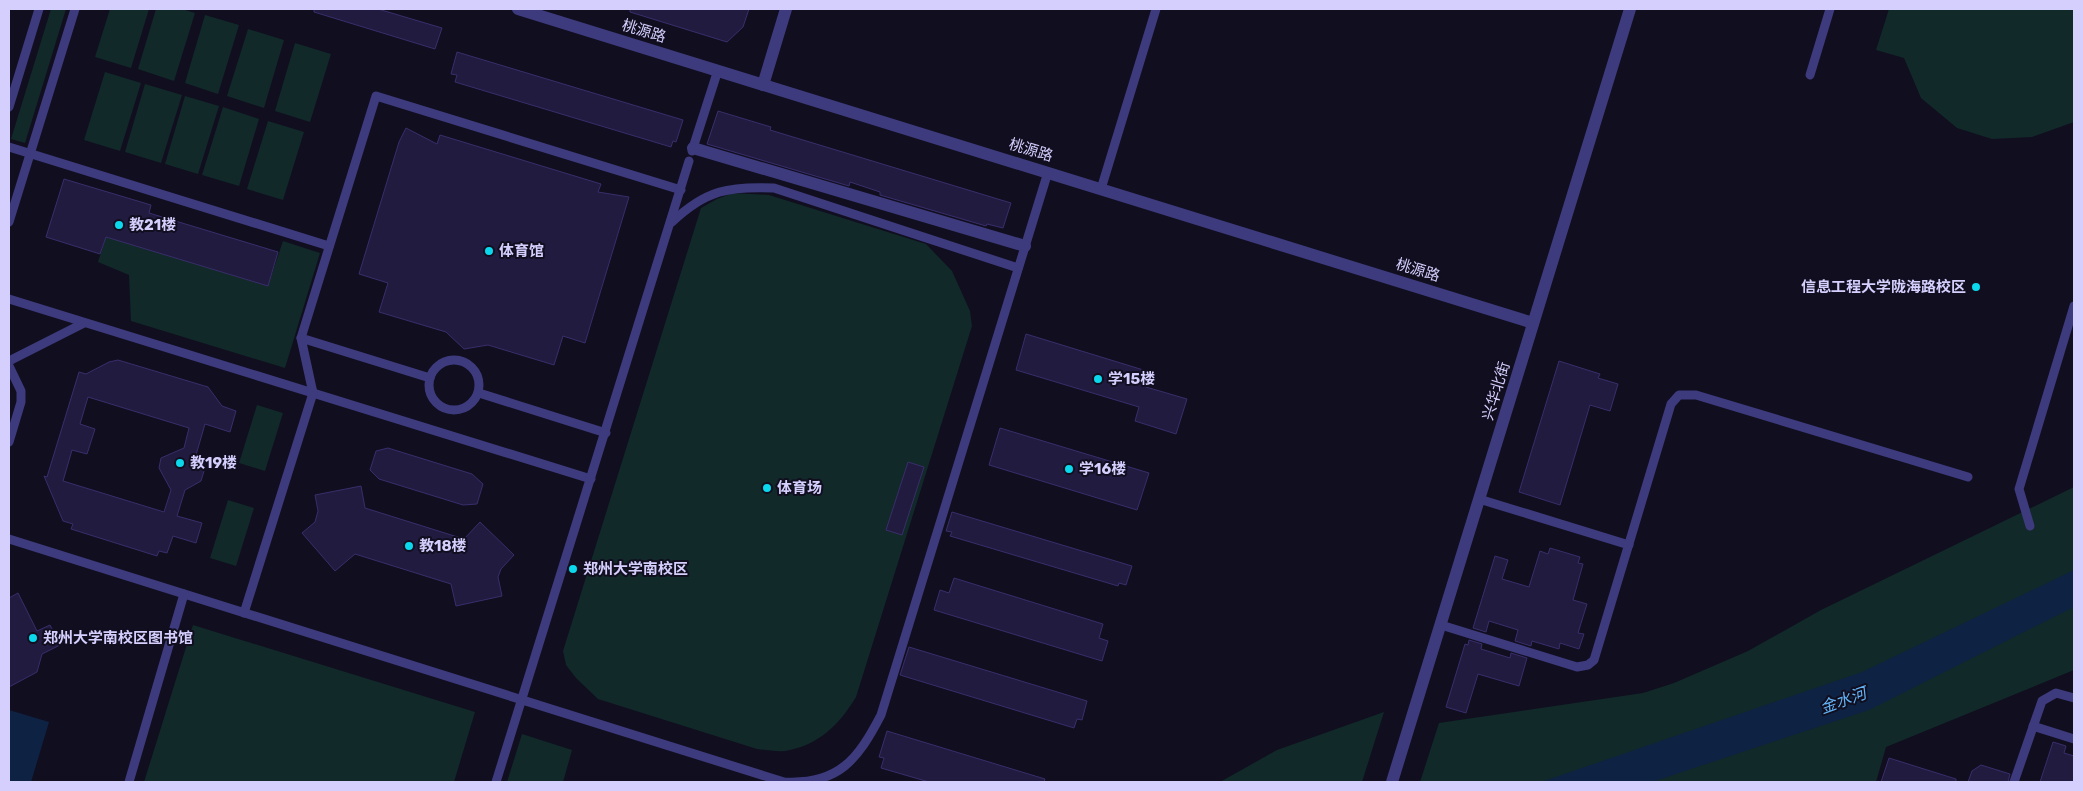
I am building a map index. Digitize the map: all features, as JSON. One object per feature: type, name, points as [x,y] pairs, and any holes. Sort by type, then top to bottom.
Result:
[{"type":"street","name":"桃源路","points":[[518,9],[1534,323]]},
{"type":"street","points":[[763,85],[786,9]]},
{"type":"street","name":"兴华北街","points":[[1392,782],[1630,9]]},
{"type":"street","points":[[693,149],[1025,246]]},
{"type":"lane","points":[[9,107],[39,9]]},
{"type":"lane","points":[[9,222],[75,9]]},
{"type":"lane","points":[[1101,189],[1156,9]]},
{"type":"lane","points":[[1810,75],[1830,9]]},
{"type":"lane","points":[[693,149],[718,70]]},
{"type":"lane","points":[[244,613],[313,393],[300,338],[376,96],[681,190]]},
{"type":"lane","points":[[9,147],[329,246]]},
{"type":"lane","points":[[496,782],[689,161]]},
{"type":"lane","points":[[9,539],[784,782],[833,778],[865,745],[881,715],[1048,172]]},
{"type":"lane","points":[[670,224],[685,210],[717,192],[744,186],[774,188],[1018,268]]},
{"type":"lane","points":[[9,300],[591,479]]},
{"type":"lane","points":[[2030,526],[2019,489],[2074,306]]},
{"type":"lane","points":[[9,361],[84,322]]},
{"type":"lane","points":[[300,338],[430,378]]},
{"type":"lane","points":[[460,360],[474,369],[480,384],[479,393],[470,406],[462,409],[446,409],[433,399],[430,392],[430,378],[439,364],[460,360]]},
{"type":"lane","points":[[9,366],[21,391],[21,402],[9,442]]},
{"type":"lane","points":[[479,393],[606,432]]},
{"type":"lane","points":[[1441,625],[1577,667],[1588,665],[1594,660],[1671,404],[1679,395],[1696,395],[1968,477]]},
{"type":"lane","points":[[1479,499],[1629,545]]},
{"type":"lane","points":[[129,782],[184,594]]},
{"type":"lane","points":[[2014,782],[2042,701],[2056,693],[2074,698]]},
{"type":"lane","points":[[2032,726],[2074,739]]},
{"type":"green space","points":[[51,9],[66,9],[25,143],[11,139]]},
{"type":"green space","points":[[110,9],[149,9],[131,68],[95,57]]},
{"type":"green space","points":[[156,9],[182,9],[195,13],[174,81],[138,69]]},
{"type":"green space","points":[[1889,9],[2074,9],[2074,122],[2032,137],[1992,139],[1957,128],[1921,98],[1904,58],[1876,50]]},
{"type":"green space","points":[[205,15],[239,25],[218,94],[185,83]]},
{"type":"green space","points":[[248,29],[284,40],[264,108],[227,96]]},
{"type":"green space","points":[[295,43],[331,54],[310,122],[275,111]]},
{"type":"green space","points":[[105,72],[141,83],[120,151],[84,140]]},
{"type":"green space","points":[[145,84],[182,95],[161,163],[125,152]]},
{"type":"green space","points":[[185,96],[219,106],[198,174],[165,164]]},
{"type":"green space","points":[[223,107],[259,119],[239,186],[202,175]]},
{"type":"green space","points":[[268,121],[304,132],[283,200],[247,189]]},
{"type":"green space","name":"体育场","points":[[733,193],[769,195],[926,244],[952,271],[970,311],[972,326],[856,697],[835,725],[818,739],[785,751],[757,749],[598,699],[576,678],[566,665],[563,651],[701,208]]},
{"type":"green space","points":[[106,237],[268,286],[283,241],[320,253],[285,368],[131,321],[129,275],[98,262]]},
{"type":"green space","points":[[257,405],[283,413],[265,471],[239,463]]},
{"type":"green space","points":[[2074,487],[2074,670],[1886,747],[1876,782],[1420,782],[1439,723],[1643,693],[1674,683],[1748,651],[1821,610]]},
{"type":"green space","points":[[228,500],[254,508],[236,566],[210,558]]},
{"type":"green space","points":[[193,625],[475,712],[454,782],[144,782]]},
{"type":"green space","points":[[1384,712],[1362,782],[1220,782],[1277,750]]},
{"type":"green space","points":[[522,734],[572,750],[563,782],[507,782]]},
{"type":"water","name":"金水河","points":[[2074,570],[2074,607],[1869,710],[1652,782],[1541,782],[1862,672]]},
{"type":"water","points":[[9,710],[49,722],[31,782],[9,782]]},
{"type":"building","points":[[314,9],[378,9],[442,28],[435,49],[314,12]]},
{"type":"building","points":[[630,9],[749,9],[743,27],[727,42],[630,12]]},
{"type":"building","points":[[457,52],[683,120],[676,142],[673,141],[671,147],[455,82],[457,75],[451,74]]},
{"type":"building","points":[[718,111],[771,127],[770,130],[1011,203],[1003,228],[987,224],[986,226],[880,195],[880,192],[850,182],[849,186],[707,144]]},
{"type":"building","name":"体育馆","points":[[406,128],[437,144],[440,135],[601,184],[598,192],[629,197],[585,343],[563,336],[554,365],[488,345],[464,349],[446,332],[379,312],[388,283],[359,274],[399,142]]},
{"type":"building","name":"教21楼","points":[[64,179],[151,205],[149,213],[278,252],[268,286],[106,237],[100,254],[46,237]]},
{"type":"building","name":"学15楼","points":[[1026,334],[1150,372],[1146,387],[1187,399],[1176,434],[1135,421],[1139,407],[1016,370]]},
{"type":"building","name":"教19楼","points":[[118,360],[208,387],[222,406],[236,411],[230,432],[205,424],[196,455],[204,471],[201,481],[185,490],[177,516],[202,523],[196,543],[173,536],[167,553],[159,551],[157,556],[71,529],[73,524],[63,521],[44,476],[47,477],[79,372],[86,374],[109,362]],"holes":[[[88,397],[189,428],[184,448],[161,458],[159,468],[171,490],[164,512],[63,481],[72,450],[87,454],[95,429],[80,424]]]},
{"type":"building","points":[[1559,361],[1600,374],[1598,378],[1618,384],[1610,411],[1590,405],[1560,505],[1519,492]]},
{"type":"building","name":"学16楼","points":[[1000,428],[1149,473],[1137,510],[989,465]]},
{"type":"building","points":[[388,448],[472,474],[483,484],[477,504],[463,505],[379,479],[370,470],[376,451]]},
{"type":"building","points":[[908,462],[924,467],[902,535],[886,530]]},
{"type":"building","name":"教18楼","points":[[361,486],[365,508],[464,539],[480,522],[514,555],[501,569],[498,577],[502,596],[456,606],[451,584],[355,554],[335,571],[302,533],[315,522],[318,511],[315,495]]},
{"type":"building","points":[[952,512],[1132,566],[1126,585],[1119,583],[1118,586],[950,536],[952,532],[946,531]]},
{"type":"building","points":[[1550,548],[1580,557],[1578,563],[1583,564],[1573,600],[1587,604],[1578,633],[1584,634],[1579,649],[1560,643],[1559,649],[1532,641],[1531,646],[1515,641],[1518,630],[1489,621],[1486,632],[1473,628],[1495,556],[1508,560],[1502,579],[1529,587],[1540,551],[1548,554]]},
{"type":"building","points":[[954,578],[1103,624],[1099,638],[1108,641],[1102,661],[934,610],[940,590],[949,593]]},
{"type":"building","name":"郑州大学南校区图书馆","points":[[18,593],[37,631],[50,625],[60,645],[42,654],[37,672],[9,687],[9,598]]},
{"type":"building","points":[[1469,640],[1482,644],[1481,649],[1510,658],[1511,653],[1527,658],[1519,686],[1478,674],[1466,713],[1446,707],[1465,644],[1468,645]]},
{"type":"building","points":[[909,647],[1087,701],[1082,720],[1077,719],[1074,728],[900,675]]},
{"type":"building","points":[[887,731],[1045,779],[1044,782],[929,782],[881,768],[884,758],[879,757]]},
{"type":"building","points":[[2053,742],[2066,746],[2064,753],[2074,756],[2074,782],[2040,782]]},
{"type":"building","points":[[1889,758],[1956,779],[1956,782],[1881,782]]},
{"type":"building","points":[[1981,765],[2010,774],[2008,782],[1968,782],[1972,771]]},
{"type":"place","name":"教21楼","points":[[119,225]]},
{"type":"place","name":"体育馆","points":[[489,251]]},
{"type":"place","name":"信息工程大学陇海路校区","points":[[1976,287]]},
{"type":"place","name":"学15楼","points":[[1098,379]]},
{"type":"place","name":"教19楼","points":[[180,463]]},
{"type":"place","name":"学16楼","points":[[1069,469]]},
{"type":"place","name":"体育场","points":[[767,488]]},
{"type":"place","name":"教18楼","points":[[409,546]]},
{"type":"place","name":"郑州大学南校区","points":[[573,569]]},
{"type":"place","name":"郑州大学南校区图书馆","points":[[33,638]]}]
